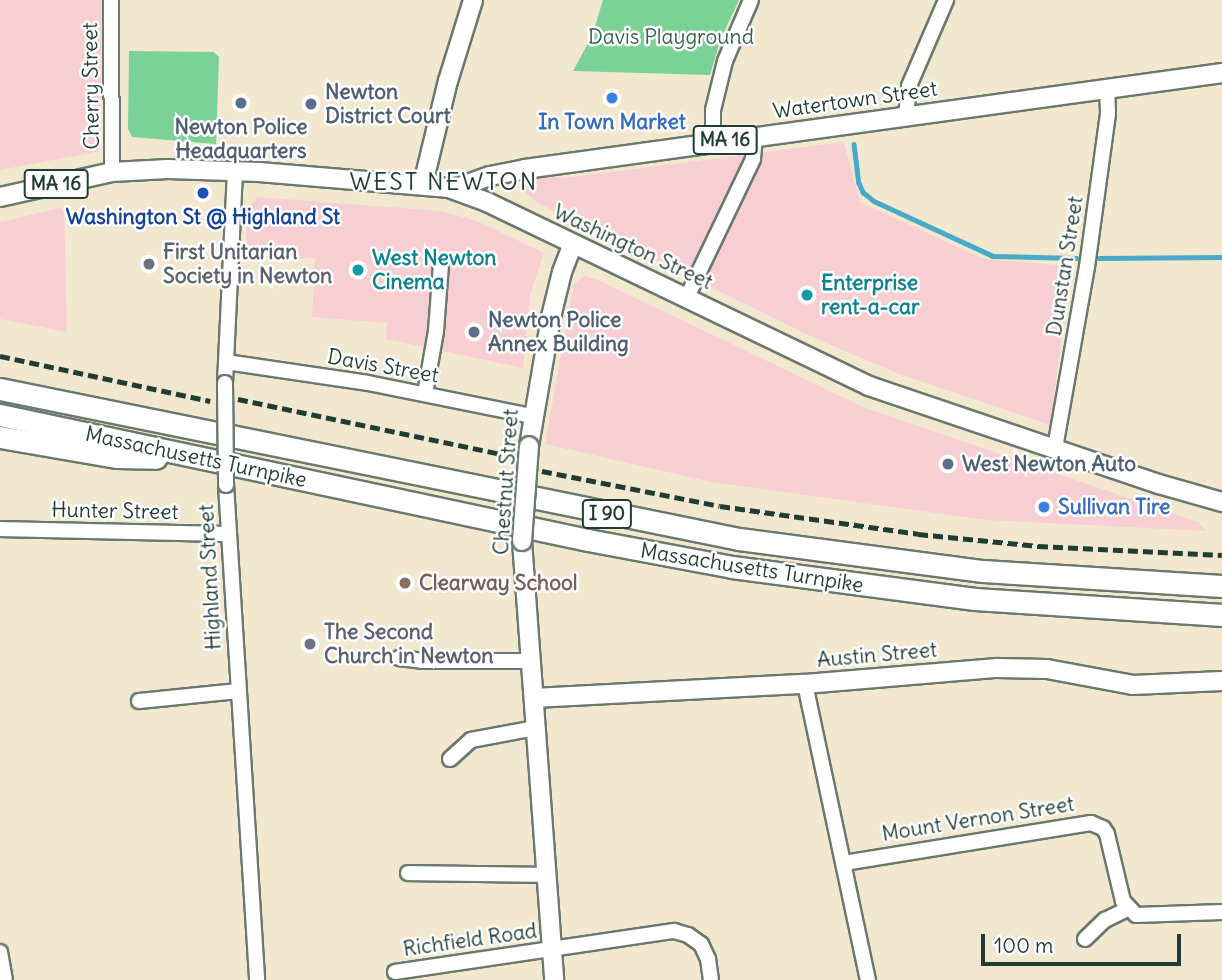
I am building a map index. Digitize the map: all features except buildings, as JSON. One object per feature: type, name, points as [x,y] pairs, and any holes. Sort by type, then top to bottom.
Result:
[{"type":"highway","name":"Massachusetts Turnpike","points":[[0,388],[739,539],[983,571],[1222,586]]},
{"type":"highway","name":"Massachusetts Turnpike","points":[[0,415],[636,550],[779,574],[987,600],[1222,614]]},
{"type":"highway","points":[[0,436],[117,457],[207,459]]},
{"type":"main road","points":[[423,184],[448,81],[473,0]]},
{"type":"main road","name":"Watertown Street","points":[[454,190],[506,172],[1222,73]]},
{"type":"main road","name":"Washington Street","points":[[0,197],[112,172],[168,169],[423,184],[454,190],[869,386],[1173,489],[1222,502]]},
{"type":"main road","name":"Chestnut Street","points":[[554,980],[522,541],[532,416],[559,284],[573,244]]},
{"type":"main road","name":"Austin Street","points":[[534,698],[805,684],[997,668],[1047,669],[1133,685],[1222,681]]},
{"type":"street","name":"Cherry Street","points":[[111,0],[112,172]]},
{"type":"street","points":[[713,142],[713,110],[725,61],[751,0]]},
{"type":"street","points":[[906,116],[909,86],[946,0]]},
{"type":"street","name":"Dunstan Street","points":[[1055,448],[1089,254],[1108,113],[1107,88]]},
{"type":"street","points":[[687,298],[753,159],[755,136]]},
{"type":"street","name":"Highland Street","points":[[235,171],[225,383],[226,485],[257,980]]},
{"type":"street","points":[[425,394],[436,331],[441,264]]},
{"type":"street","name":"Davis Street","points":[[226,362],[346,379],[532,416]]},
{"type":"street","name":"Hunter Street","points":[[0,529],[229,534]]},
{"type":"street","points":[[399,658],[422,661],[531,661]]},
{"type":"street","points":[[805,684],[868,980]]},
{"type":"street","points":[[139,701],[238,691]]},
{"type":"street","points":[[450,760],[471,740],[536,728]]},
{"type":"street","name":"Mount Vernon Street","points":[[844,863],[1091,822],[1103,828],[1107,834],[1128,909]]},
{"type":"street","points":[[408,873],[546,875]]},
{"type":"street","points":[[1085,939],[1105,920],[1128,909],[1145,917],[1222,912]]},
{"type":"street","name":"Richfield Road","points":[[395,972],[551,950],[604,939],[674,931],[688,934],[701,944],[708,958],[711,980]]},
{"type":"street","points":[[0,953],[5,980]]},
{"type":"shaded area","points":[[0,0],[102,0],[100,149],[96,152],[0,170]]},
{"type":"shaded area","points":[[844,142],[860,202],[984,259],[1071,266],[1050,425],[897,373],[821,341],[540,204],[517,187],[547,176],[564,178]]},
{"type":"shaded area","points":[[258,197],[441,211],[477,221],[544,253],[530,295],[523,368],[386,339],[387,323],[312,317],[315,259],[246,252],[248,207]]},
{"type":"shaded area","points":[[64,207],[67,332],[0,319],[0,222]]},
{"type":"shaded area","points":[[584,276],[598,280],[863,407],[1198,522],[1207,531],[987,520],[711,482],[545,444],[574,284]]},
{"type":"green space","name":"Davis Playground","points":[[603,0],[739,0],[720,41],[710,75],[573,71],[592,36]]},
{"type":"green space","points":[[129,51],[214,52],[219,57],[216,144],[132,137],[128,129]]},
{"type":"waterway","points":[[854,144],[859,183],[863,192],[874,201],[993,256],[1076,258]]},
{"type":"waterway","points":[[1099,258],[1222,257]]},
{"type":"railway","points":[[0,356],[210,401]]},
{"type":"railway","points":[[238,399],[510,456]]},
{"type":"railway","points":[[542,471],[720,506],[918,534],[1038,546],[1222,555]]},
{"type":"place","name":"In Town Market","points":[[612,98]]},
{"type":"place","name":"Newton Police Headquarters","points":[[241,103]]},
{"type":"place","name":"Newton District Court","points":[[311,104]]},
{"type":"place","name":"Washington St @ Highland St","points":[[203,193]]},
{"type":"place","name":"First Unitarian Society in Newton","points":[[149,264]]},
{"type":"place","name":"West Newton Cinema","points":[[358,270]]},
{"type":"place","name":"Enterprise rent-a-car","points":[[807,295]]},
{"type":"place","name":"Newton Police Annex Building","points":[[474,332]]},
{"type":"place","name":"West Newton Auto","points":[[948,464]]},
{"type":"place","name":"Sullivan Tire","points":[[1044,507]]},
{"type":"place","name":"Clearway School","points":[[405,583]]},
{"type":"place","name":"The Second Church in Newton","points":[[310,644]]},
{"type":"district","name":"WEST NEWTON","points":[[444,182]]}]
